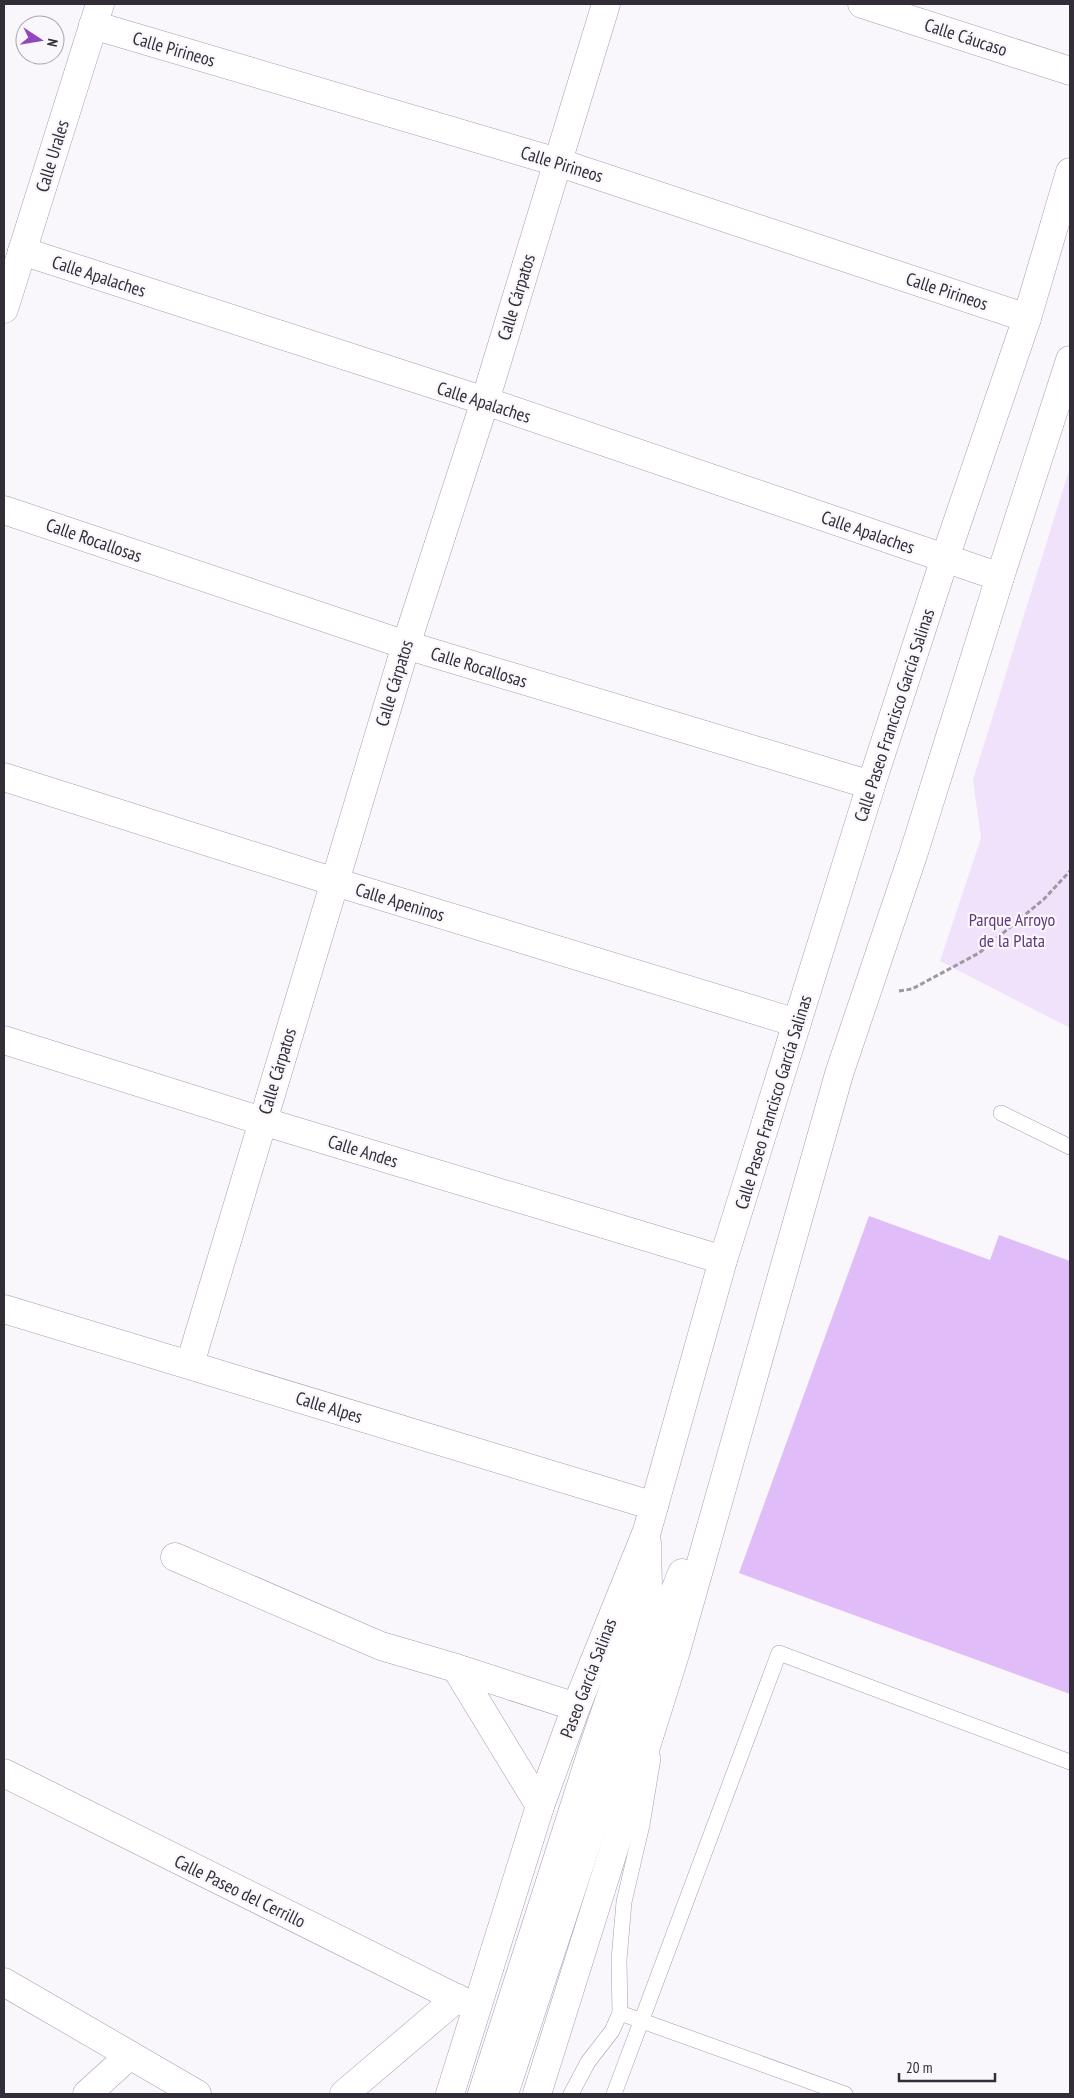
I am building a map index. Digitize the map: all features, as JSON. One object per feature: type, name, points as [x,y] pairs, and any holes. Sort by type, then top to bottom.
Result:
[{"type":"street","name":"Calle Cárpatos","points":[[190,1364],[406,645],[485,401],[606,4]]},
{"type":"street","name":"Calle Cáucaso","points":[[862,4],[1070,71]]},
{"type":"street","name":"Calle Pirineos","points":[[96,15],[557,162],[1027,318]]},
{"type":"street","name":"Calle Urales","points":[[4,309],[96,15]]},
{"type":"street","name":"Calle Paseo Francisco García Salinas","points":[[724,1260],[871,785],[945,558],[1027,318],[1070,172]]},
{"type":"street","name":"Calle Apalaches","points":[[22,251],[485,401],[1000,577]]},
{"type":"street","points":[[537,2094],[623,1825],[676,1651],[839,1074],[913,855],[1070,360]]},
{"type":"street","name":"Calle Rocallosas","points":[[4,510],[406,645],[871,785]]},
{"type":"street","name":"Calle Apeninos","points":[[4,777],[334,882],[798,1023]]},
{"type":"street","name":"Calle Andes","points":[[4,1040],[262,1121],[724,1260]]},
{"type":"street","name":"Paseo García Salinas","points":[[450,2094],[466,2003],[576,1708],[650,1519],[724,1260]]},
{"type":"street","name":"Calle Alpes","points":[[4,1309],[190,1364],[650,1519]]},
{"type":"street","points":[[504,2094],[643,1672],[683,1569],[714,1515]]},
{"type":"street","points":[[482,2094],[594,1745],[648,1588],[650,1519]]},
{"type":"street","points":[[175,1557],[381,1646],[456,1668],[576,1708]]},
{"type":"street","points":[[456,1668],[540,1806]]},
{"type":"street","name":"Calle Paseo del Cerrillo","points":[[4,1773],[466,2003]]},
{"type":"street","points":[[4,1982],[197,2094]]},
{"type":"street","points":[[344,2094],[466,2003]]},
{"type":"street","points":[[87,2094],[130,2054]]},
{"type":"lane","points":[[1001,1114],[1070,1147]]},
{"type":"lane","points":[[614,2094],[779,1653],[1070,1762]]},
{"type":"lane","points":[[571,2094],[588,2062],[612,2031],[620,2013],[619,1960],[624,1902],[650,1781],[658,1707]]},
{"type":"lane","points":[[620,2013],[846,2094]]},
{"type":"path","points":[[865,996],[912,989],[979,953],[1044,899],[1070,872]]},
{"type":"green space","name":"Parque Arroyo de la Plata","points":[[1070,467],[1070,1028],[940,961],[981,838],[973,780]]},
{"type":"building","points":[[869,1216],[990,1260],[999,1235],[1070,1261],[1070,1694],[739,1573]]}]
